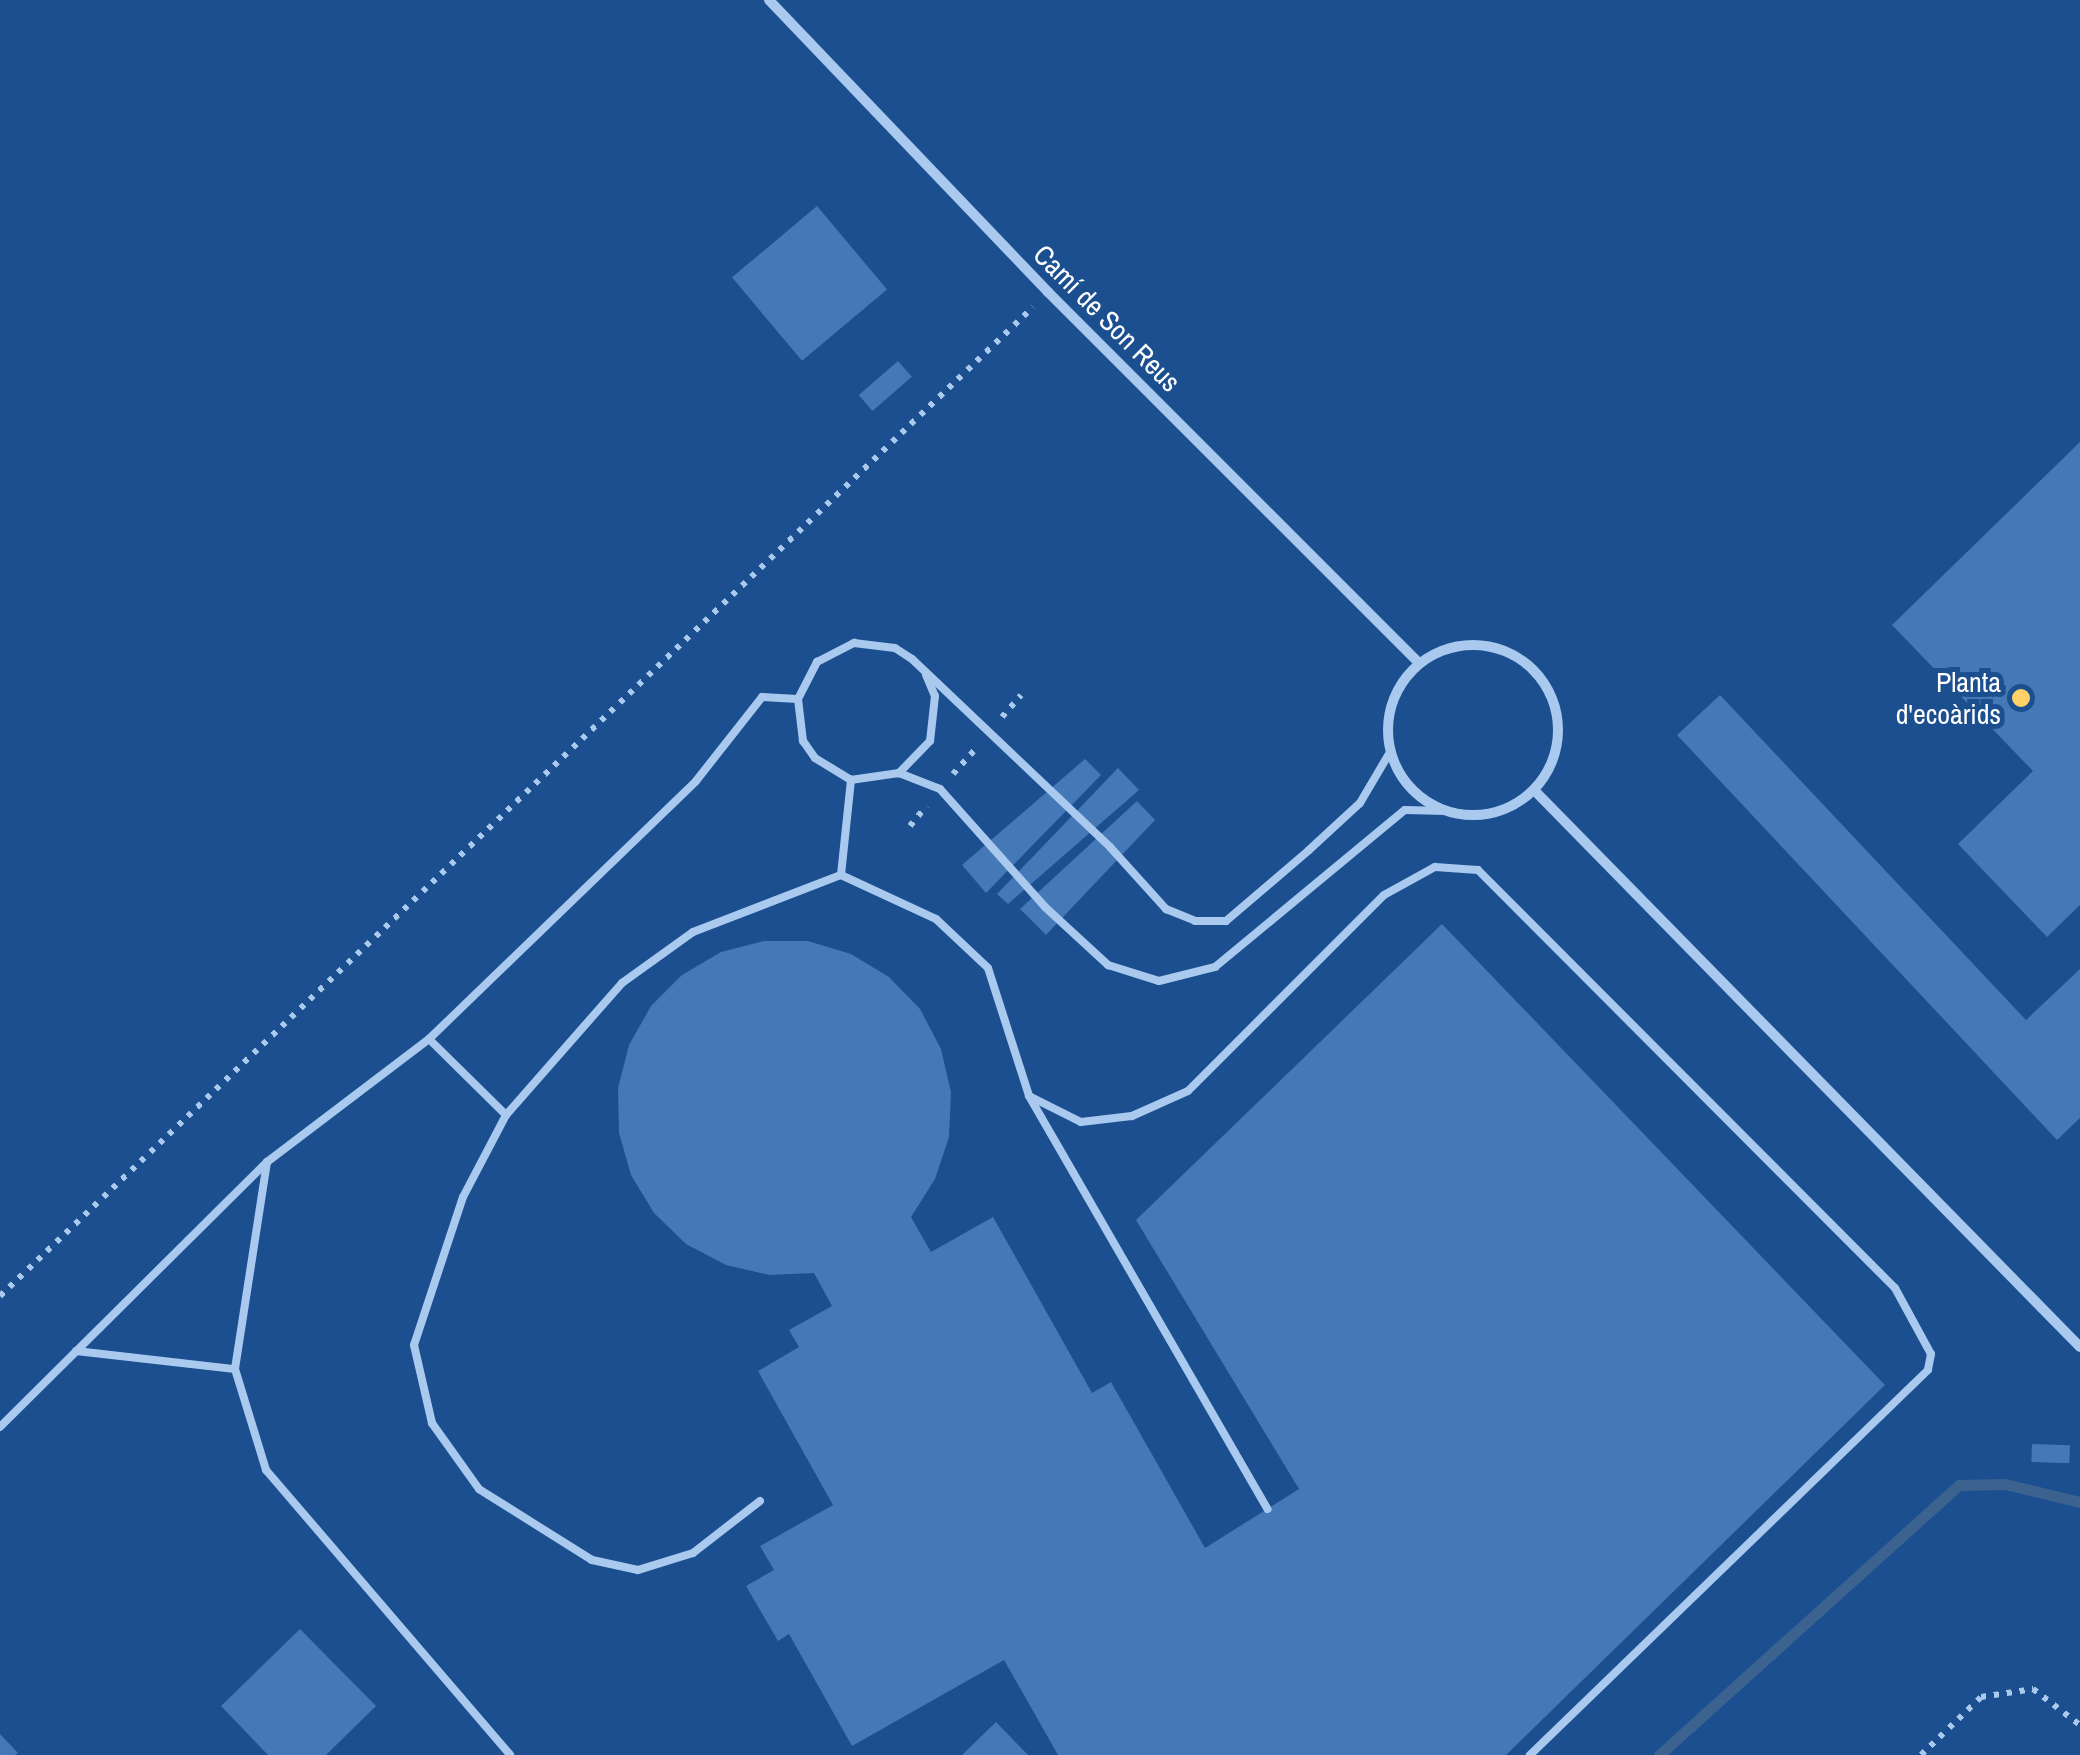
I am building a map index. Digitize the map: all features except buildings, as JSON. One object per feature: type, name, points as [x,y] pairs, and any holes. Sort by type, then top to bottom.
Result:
[{"type":"street","name":"Camí de Son Reus","points":[[769,0],[1048,292],[1419,663]]},
{"type":"street","points":[[1492,646],[1542,680],[1558,725],[1548,771],[1534,790],[1493,813],[1446,812],[1401,778],[1390,752],[1391,703],[1419,663],[1454,647],[1492,646]]},
{"type":"street","points":[[1534,790],[2080,1347]]},
{"type":"lane","points":[[1390,752],[1360,803],[1310,850],[1226,921],[1195,922],[1166,908],[988,733],[895,648],[854,643],[818,662],[798,699],[803,740],[832,772],[851,780],[899,773],[940,789],[1045,908],[1108,965],[1158,981],[1215,967],[1405,810],[1446,812]]},
{"type":"lane","points":[[899,773],[930,741],[935,696],[926,675]]},
{"type":"lane","points":[[0,1427],[266,1162],[429,1039],[696,781],[762,697],[798,699]]},
{"type":"lane","points":[[842,875],[851,780]]},
{"type":"lane","points":[[1029,1096],[1082,1122],[1132,1116],[1188,1091],[1384,895],[1435,866],[1478,870],[1895,1288],[1931,1354],[1928,1370],[1530,1755]]},
{"type":"lane","points":[[760,1501],[693,1552],[638,1570],[592,1560],[478,1489],[432,1423],[414,1344],[463,1197],[506,1116],[622,982],[693,932],[842,875],[936,919],[988,968],[1029,1096],[1267,1509]]},
{"type":"lane","points":[[429,1039],[506,1116]]},
{"type":"lane","points":[[266,1162],[235,1369],[266,1470],[510,1755]]},
{"type":"lane","points":[[74,1351],[235,1369]]},
{"type":"path","points":[[0,1296],[1048,292]]},
{"type":"path","points":[[910,826],[1021,695]]},
{"type":"path","points":[[1921,1755],[1981,1697],[2033,1690],[2080,1725]]},
{"type":"waterway","points":[[1659,1755],[1959,1485],[2005,1484],[2080,1502]]},
{"type":"place","name":"Planta d'ecoàrids","points":[[2021,698]]}]
